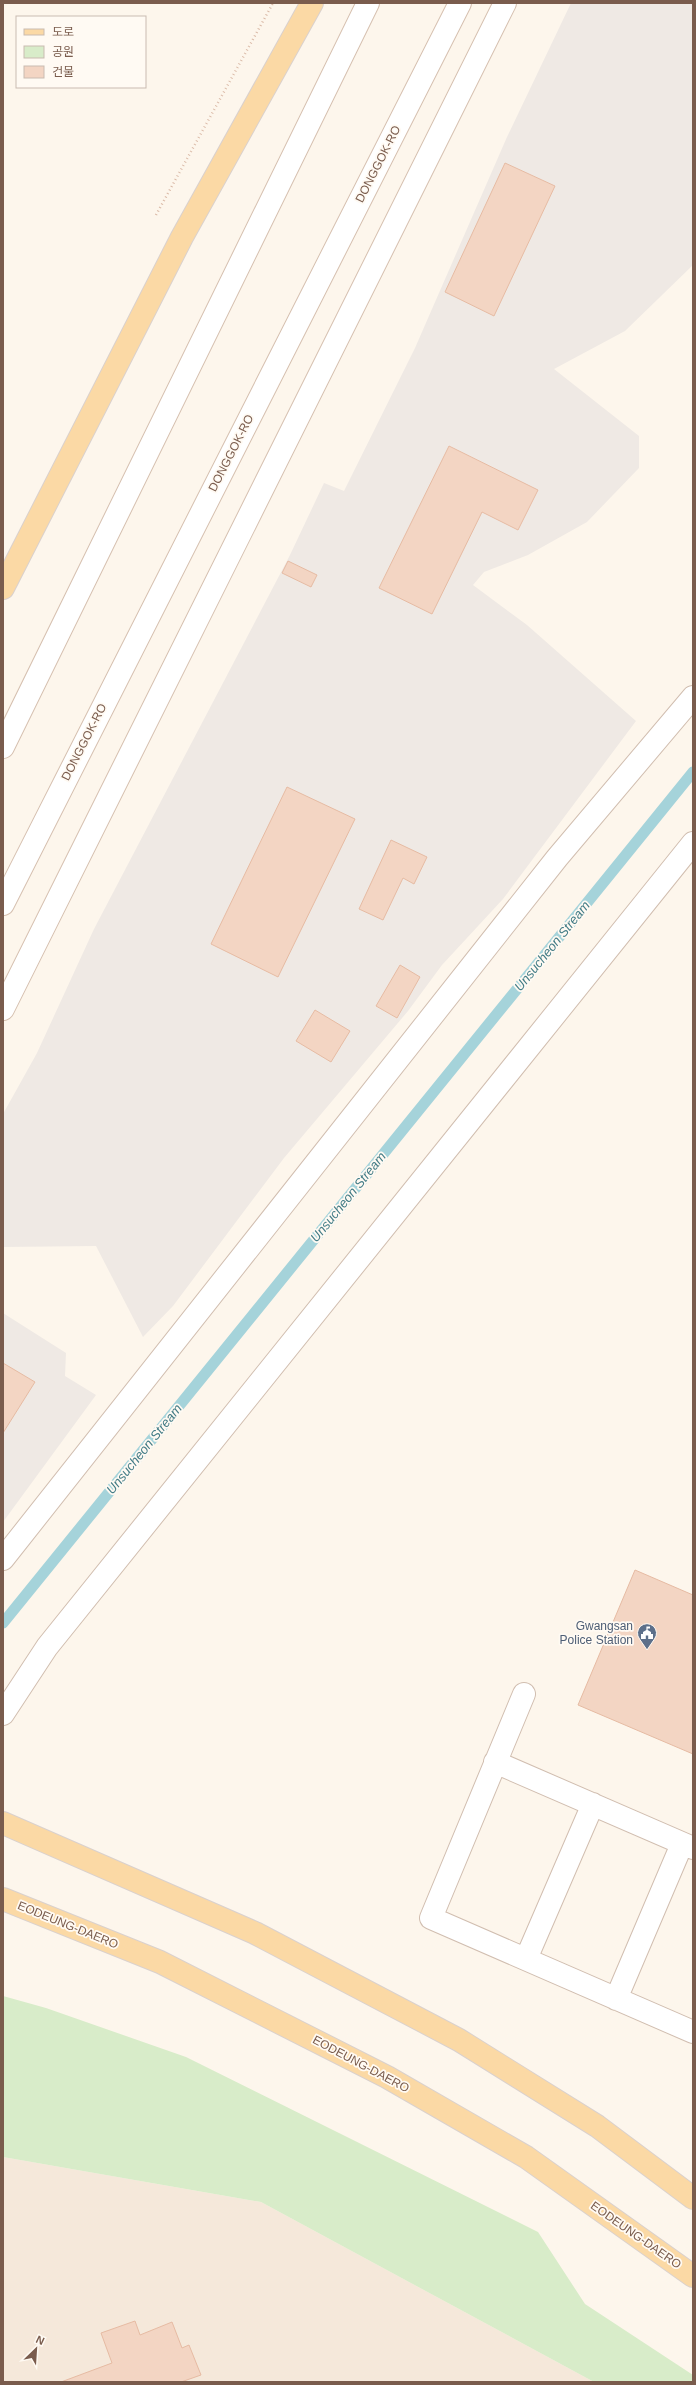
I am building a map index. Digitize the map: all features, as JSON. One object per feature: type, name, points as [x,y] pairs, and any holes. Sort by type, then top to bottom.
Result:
[{"type":"main road","points":[[3,588],[182,237],[312,3]]},
{"type":"main road","points":[[3,747],[368,3]]},
{"type":"main road","name":"DONGGOK-RO","points":[[3,904],[460,3]]},
{"type":"main road","points":[[3,1009],[504,3]]},
{"type":"main road","points":[[3,1559],[557,858],[693,697]]},
{"type":"main road","points":[[3,1714],[47,1647],[693,843]]},
{"type":"main road","points":[[524,1694],[431,1918],[693,2032]]},
{"type":"main road","points":[[495,1762],[688,1846],[616,1999]]},
{"type":"main road","points":[[526,1959],[593,1804]]},
{"type":"main road","points":[[3,1808],[50,1842]]},
{"type":"main road","points":[[3,1823],[50,1842],[254,1933],[459,2040],[597,2126],[693,2198]]},
{"type":"main road","name":"EODEUNG-DAERO","points":[[3,1899],[160,1962],[387,2077],[526,2157],[693,2276]]},
{"type":"shaded area","points":[[571,3],[693,3],[693,265],[625,331],[554,369],[639,436],[639,468],[587,522],[528,555],[484,572],[473,585],[527,625],[636,721],[503,899],[442,965],[408,1011],[284,1158],[173,1306],[143,1337],[96,1246],[3,1247],[3,1114],[37,1053],[94,929],[290,555],[324,483],[344,491],[415,348],[507,137]]},
{"type":"shaded area","points":[[3,1313],[66,1353],[65,1376],[96,1395],[3,1522]]},
{"type":"shaded area","points":[[3,2157],[261,2202],[594,2382],[3,2382]]},
{"type":"green space","points":[[3,1996],[46,2008],[186,2057],[538,2232],[585,2304],[693,2375],[693,2382],[594,2382],[261,2202],[3,2157]]},
{"type":"building","points":[[505,163],[555,186],[494,316],[445,292]]},
{"type":"building","points":[[449,446],[538,490],[518,530],[482,512],[432,614],[379,588]]},
{"type":"building","points":[[288,561],[317,575],[311,587],[282,573]]},
{"type":"building","points":[[287,787],[355,819],[278,977],[211,944]]},
{"type":"building","points":[[391,840],[427,857],[414,884],[403,878],[383,920],[359,909]]},
{"type":"building","points":[[400,965],[420,977],[397,1018],[376,1006]]},
{"type":"building","points":[[315,1010],[350,1031],[331,1062],[296,1041]]},
{"type":"building","points":[[3,1363],[35,1382],[3,1433]]},
{"type":"building","name":"Gwangsan Police Station","points":[[635,1570],[693,1595],[693,1754],[578,1705]]},
{"type":"building","points":[[135,2321],[140,2335],[172,2322],[182,2348],[189,2345],[201,2375],[181,2382],[61,2382],[112,2363],[101,2333]]},
{"type":"waterway","name":"Unsucheon Stream","points":[[3,1623],[693,772]]},
{"type":"place","name":"Gwangsan Police Station","points":[[647,1650]]}]
